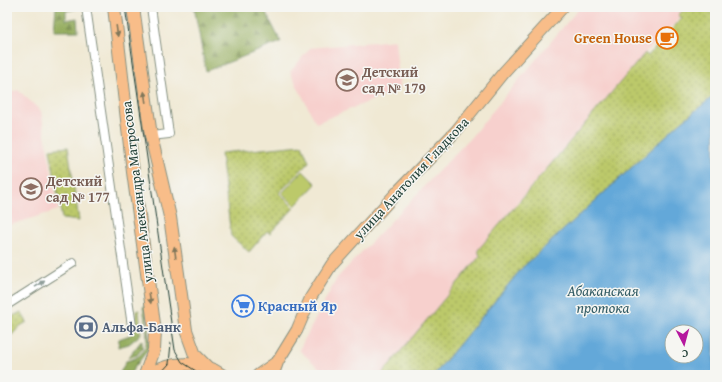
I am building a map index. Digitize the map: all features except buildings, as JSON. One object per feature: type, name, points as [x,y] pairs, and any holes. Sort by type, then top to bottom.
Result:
[{"type":"highway","name":"улица Александра Матросова","points":[[114,7],[133,172],[155,331],[154,350],[146,375]]},
{"type":"highway","name":"улица Александра Матросова","points":[[133,7],[150,136],[170,217],[186,330],[195,355],[207,367]]},
{"type":"highway","points":[[146,375],[164,366],[175,364],[207,367],[222,375]]},
{"type":"main road","name":"улица Анатолия Гладкова","points":[[278,361],[297,330],[311,297],[332,264],[399,190],[456,131],[503,73],[564,7]]},
{"type":"main road","points":[[258,375],[278,361]]},
{"type":"main road","points":[[273,375],[278,361]]},
{"type":"street","points":[[86,7],[132,326]]},
{"type":"street","points":[[150,136],[169,134],[151,7]]},
{"type":"street","points":[[7,305],[73,263]]},
{"type":"shaded area","points":[[580,7],[691,7],[645,53],[527,191],[478,250],[480,256],[381,375],[327,375],[299,350],[337,278],[471,137]]},
{"type":"shaded area","name":"Детский сад № 179","points":[[395,40],[400,89],[316,123],[290,72],[310,48]]},
{"type":"shaded area","points":[[18,90],[41,111],[58,210],[7,226],[7,93]]},
{"type":"green space","points":[[56,7],[76,7],[76,9],[66,11],[66,20],[77,18],[78,31],[54,31]]},
{"type":"green space","points":[[194,7],[263,7],[281,42],[206,71]]},
{"type":"green space","points":[[687,7],[715,7],[715,95],[680,123],[522,268],[434,375],[381,375],[480,256],[478,250],[645,53],[648,56],[682,18],[678,15]]},
{"type":"green space","points":[[302,145],[309,162],[279,193],[294,208],[270,233],[267,231],[249,252],[231,236],[221,153]]},
{"type":"green space","points":[[68,147],[79,221],[62,219],[50,149]]},
{"type":"green space","points":[[303,171],[316,184],[295,206],[282,193]]},
{"type":"green space","points":[[146,305],[150,347],[129,375],[119,375],[126,361],[141,354],[145,348],[147,332],[143,307]]},
{"type":"green space","points":[[139,310],[141,334],[136,329],[136,311]]},
{"type":"green space","points":[[21,312],[27,322],[20,326],[12,335],[7,332],[7,319]]},
{"type":"green space","points":[[136,329],[141,334],[129,344],[118,347],[119,339],[130,335]]},
{"type":"green space","points":[[142,340],[142,349],[137,355],[128,358]]},
{"type":"water","name":"Абаканская протока","points":[[715,95],[714,375],[434,375],[522,268],[680,123]]},
{"type":"tram line","points":[[125,7],[175,350],[182,362],[202,375]]},
{"type":"tram line","points":[[159,375],[169,364],[171,343]]},
{"type":"tram line","points":[[173,375],[196,375]]},
{"type":"place","name":"Green House","points":[[667,38]]},
{"type":"place","name":"Детский сад № 179","points":[[347,80]]},
{"type":"place","name":"Детский сад № 177","points":[[31,189]]},
{"type":"place","name":"Красный Яр","points":[[243,306]]},
{"type":"place","name":"Альфа-Банк","points":[[86,327]]}]
